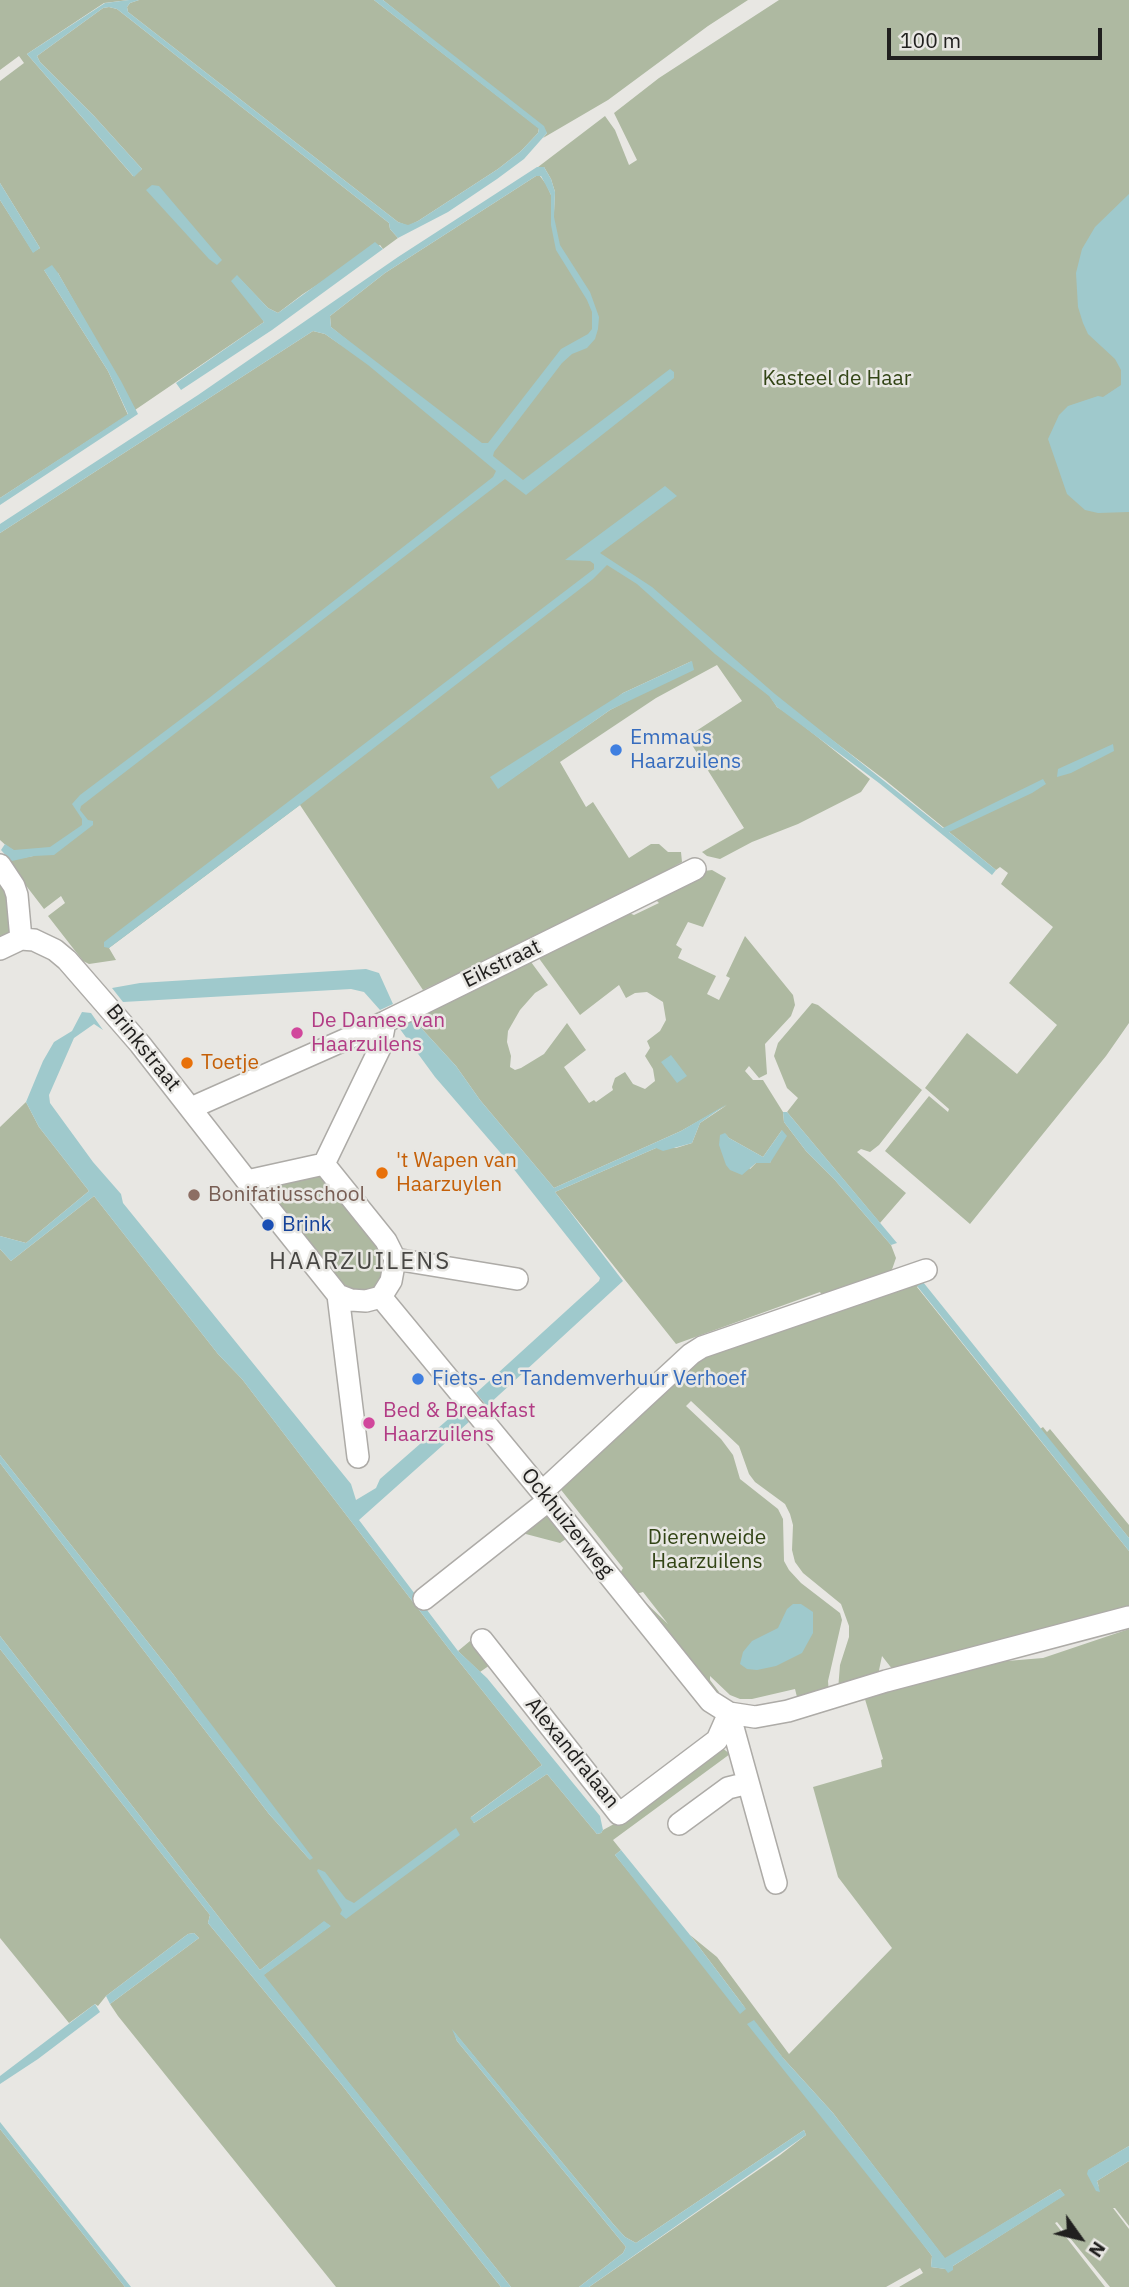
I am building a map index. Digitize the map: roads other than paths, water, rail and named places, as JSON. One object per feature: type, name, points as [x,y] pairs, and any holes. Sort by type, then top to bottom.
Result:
[{"type":"street","points":[[0,865],[17,895],[21,939],[0,949]]},
{"type":"street","name":"Eikstraat","points":[[191,1108],[385,1021],[695,869]]},
{"type":"street","name":"Brinkstraat","points":[[21,939],[47,945],[67,960],[191,1108],[247,1181]]},
{"type":"street","points":[[324,1164],[383,1237],[395,1259],[391,1281],[381,1297],[366,1301],[351,1300],[338,1295],[247,1181],[324,1164],[380,1048],[385,1021]]},
{"type":"street","points":[[395,1259],[517,1279]]},
{"type":"street","points":[[424,1599],[546,1496],[691,1354],[702,1347],[926,1270]]},
{"type":"street","points":[[338,1295],[358,1457]]},
{"type":"street","name":"Ockhuizerweg","points":[[381,1297],[546,1496],[710,1701],[729,1713]]},
{"type":"street","points":[[776,1883],[729,1713],[755,1717],[788,1711],[886,1681],[1129,1618]]},
{"type":"street","name":"Alexandralaan","points":[[482,1640],[620,1814],[717,1740],[729,1713]]},
{"type":"street","points":[[680,1824],[728,1788],[748,1783]]},
{"type":"water","points":[[139,0],[130,3],[128,12],[398,222],[408,225],[418,221],[498,169],[521,151],[539,129],[374,0],[383,0],[544,126],[547,133],[524,159],[497,179],[448,212],[398,238],[390,229],[389,223],[117,9],[109,7],[103,8],[37,56],[142,169],[134,177],[27,54],[105,3]]},
{"type":"water","points":[[537,167],[544,167],[551,179],[555,192],[554,217],[560,245],[590,292],[599,317],[598,329],[595,339],[587,348],[572,354],[562,363],[494,452],[493,456],[523,480],[670,369],[674,372],[674,378],[526,495],[505,479],[81,806],[80,810],[88,820],[93,821],[93,825],[54,855],[12,861],[1,850],[5,844],[14,850],[50,847],[82,825],[82,819],[72,804],[80,795],[493,477],[496,471],[368,365],[325,334],[313,331],[0,533],[0,524],[198,395],[398,257]],"holes":[[[536,176],[541,176],[551,195],[551,225],[556,250],[587,300],[592,312],[592,329],[561,349],[488,443],[482,443],[331,327],[330,316],[385,273]]]},
{"type":"water","points":[[0,183],[40,248],[33,253],[0,200]]},
{"type":"water","points":[[152,185],[159,186],[222,260],[217,265],[146,190]]},
{"type":"water","points":[[1129,194],[1129,512],[1098,513],[1085,510],[1067,494],[1048,439],[1059,415],[1068,406],[1098,396],[1103,397],[1121,385],[1121,370],[1115,359],[1088,334],[1083,323],[1078,307],[1076,273],[1082,249],[1095,227]]},
{"type":"water","points":[[375,242],[383,249],[272,330],[181,390],[176,383],[264,322],[231,281],[237,275],[268,308],[278,313]]},
{"type":"water","points":[[52,265],[138,414],[0,505],[0,498],[128,414],[108,371],[44,270]]},
{"type":"water","points":[[665,486],[677,496],[600,553],[652,587],[775,694],[943,828],[1043,779],[1046,784],[1032,793],[949,832],[996,870],[992,875],[879,783],[777,707],[769,696],[715,654],[637,584],[607,565],[593,579],[300,805],[109,948],[104,947],[104,942],[594,569],[594,564],[590,561],[565,560]]},
{"type":"water","points":[[692,661],[694,670],[610,710],[498,789],[490,777],[623,693]]},
{"type":"water","points":[[1113,744],[1114,751],[1071,773],[1057,777],[1058,769]]},
{"type":"water","points":[[366,969],[379,973],[393,1004],[380,1010],[364,992],[351,989],[123,1002],[112,988],[140,983]]},
{"type":"water","points":[[82,1012],[91,1013],[103,1030],[94,1024],[74,1038],[49,1095],[50,1103],[93,1162],[121,1194],[123,1203],[351,1484],[356,1500],[376,1488],[380,1479],[461,1408],[470,1421],[359,1520],[458,1651],[487,1678],[600,1816],[603,1830],[601,1833],[597,1834],[547,1774],[474,1823],[470,1818],[542,1765],[449,1649],[242,1379],[218,1354],[94,1196],[11,1261],[0,1249],[0,1236],[26,1243],[89,1191],[39,1127],[26,1102],[54,1042],[72,1031]]},
{"type":"water","points":[[412,1018],[456,1066],[480,1100],[554,1188],[681,1131],[727,1104],[700,1123],[692,1143],[663,1151],[656,1148],[555,1192],[623,1281],[487,1406],[476,1393],[600,1278],[505,1158],[435,1077],[397,1025]]},
{"type":"water","points":[[671,1055],[687,1076],[677,1083],[661,1062]]},
{"type":"water","points":[[783,1112],[787,1112],[897,1243],[891,1245],[806,1151],[784,1122]]},
{"type":"water","points":[[782,1130],[787,1136],[770,1163],[756,1163],[742,1175],[730,1170],[726,1165],[719,1145],[720,1135],[725,1133],[763,1157]]},
{"type":"water","points":[[923,1282],[1129,1538],[1129,1551],[917,1286]]},
{"type":"water","points":[[0,1455],[173,1674],[313,1858],[310,1860],[269,1814],[0,1463]]},
{"type":"water","points":[[793,1604],[801,1604],[813,1612],[813,1633],[802,1653],[776,1666],[757,1670],[747,1669],[740,1664],[743,1652],[752,1641],[778,1628],[787,1609]]},
{"type":"water","points":[[0,1636],[260,1970],[324,1921],[331,1926],[264,1975],[511,2287],[501,2287],[341,2084],[208,1923],[210,1915],[0,1649]]},
{"type":"water","points":[[456,1828],[460,1835],[346,1919],[340,1914],[342,1910],[317,1871],[318,1869],[325,1872],[346,1899],[354,1903]]},
{"type":"water","points":[[621,1850],[746,2009],[740,2014],[615,1855]]},
{"type":"water","points":[[194,1933],[199,1938],[110,2004],[106,1996],[188,1934]]},
{"type":"water","points":[[95,2004],[100,2012],[0,2084],[0,2076]]},
{"type":"water","points":[[754,2020],[783,2058],[833,2113],[945,2258],[1060,2189],[1065,2195],[953,2266],[953,2270],[948,2273],[945,2269],[931,2267],[932,2256],[747,2024]]},
{"type":"water","points":[[452,2029],[614,2225],[625,2237],[636,2243],[804,2130],[806,2135],[589,2287],[579,2287],[623,2253],[626,2247],[457,2041]]},
{"type":"water","points":[[0,2122],[131,2287],[125,2287],[0,2129]]},
{"type":"water","points":[[1129,2146],[1129,2161],[1097,2181],[1100,2192],[1096,2191],[1087,2174],[1088,2170]]},
{"type":"place","name":"Emmaus Haarzuilens","points":[[616,750]]},
{"type":"place","name":"De Dames van Haarzuilens","points":[[297,1033]]},
{"type":"place","name":"Toetje","points":[[187,1063]]},
{"type":"place","name":"'t Wapen van Haarzuylen","points":[[382,1173]]},
{"type":"place","name":"Bonifatiusschool","points":[[194,1195]]},
{"type":"place","name":"Brink","points":[[268,1225]]},
{"type":"place","name":"Fiets- en Tandemverhuur Verhoef","points":[[418,1379]]},
{"type":"place","name":"Bed & Breakfast Haarzuilens","points":[[369,1423]]},
{"type":"district","name":"HAARZUILENS","points":[[360,1262]]},
{"type":"park label","name":"Kasteel de Haar","points":[[837,379]]},
{"type":"park label","name":"Dierenweide Haarzuilens","points":[[707,1550]]}]
